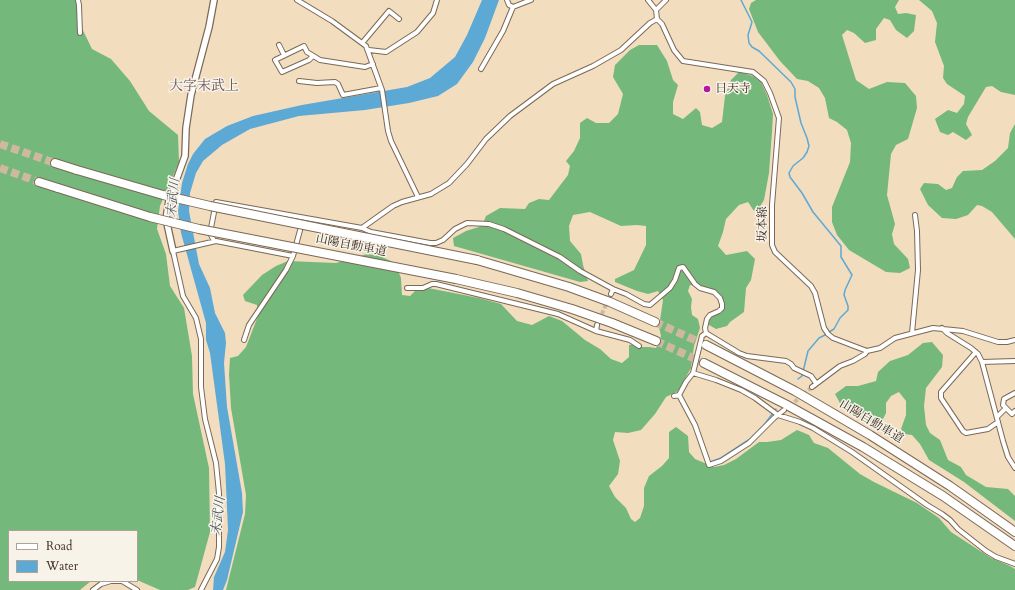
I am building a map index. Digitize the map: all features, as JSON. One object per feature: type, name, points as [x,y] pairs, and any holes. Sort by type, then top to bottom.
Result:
[{"type":"highway","name":"山陽自動車道","points":[[55,163],[156,193],[203,204],[477,260],[569,287],[610,302],[655,322]]},
{"type":"highway","name":"山陽自動車道","points":[[39,182],[150,216],[200,229],[456,279],[517,293],[572,309],[656,341]]},
{"type":"highway","name":"山陽自動車道","points":[[706,345],[795,392],[870,435],[950,486],[1015,532]]},
{"type":"highway","points":[[704,363],[785,404],[863,447],[943,496],[1015,547]]},
{"type":"street","points":[[78,0],[80,34]]},
{"type":"street","points":[[202,590],[217,559],[219,547],[219,493],[216,463],[205,419],[201,387],[201,339],[196,318],[183,296],[166,219],[169,200],[185,156],[186,128],[191,95],[207,35],[214,0]]},
{"type":"street","points":[[297,0],[363,42],[369,50],[381,89],[391,141],[418,197]]},
{"type":"street","points":[[369,50],[386,52],[417,32],[432,13],[437,0]]},
{"type":"street","points":[[506,0],[509,5],[513,7]]},
{"type":"street","points":[[481,69],[503,31],[513,7],[531,0]]},
{"type":"street","points":[[648,0],[656,10],[666,0]]},
{"type":"street","points":[[363,42],[388,10],[399,19]]},
{"type":"street","name":"坂本線","points":[[656,10],[657,18],[662,24],[674,50],[683,61],[753,72],[764,81],[779,118],[772,205],[772,245],[775,252],[810,286],[815,293],[824,328],[828,334],[833,338],[867,351]]},
{"type":"street","points":[[362,228],[393,206],[431,194],[449,183],[467,164],[486,139],[514,112],[553,84],[593,66],[621,50],[657,18]]},
{"type":"street","points":[[279,44],[284,56]]},
{"type":"street","points":[[313,56],[309,60],[282,72],[275,60],[304,46],[307,52],[320,60],[352,66],[365,66],[373,64]]},
{"type":"street","points":[[299,81],[317,83],[335,82],[338,84],[343,95],[381,89]]},
{"type":"street","points":[[214,241],[210,233],[216,202],[362,228],[371,232],[430,243],[436,243],[443,240],[455,229],[467,223],[489,224],[504,229],[560,257],[580,271],[644,304],[650,305],[670,288],[676,280],[680,268],[683,267],[695,284],[700,288],[714,292],[720,298],[722,308],[710,315],[707,319],[705,328],[706,333]]},
{"type":"street","points":[[912,333],[918,270],[915,215]]},
{"type":"street","points":[[244,340],[249,325],[277,285],[293,256],[304,218]]},
{"type":"street","points":[[173,251],[214,241],[230,242],[293,256]]},
{"type":"street","points":[[406,288],[417,289],[436,284],[503,300],[558,314],[596,331],[630,340],[637,343],[639,346]]},
{"type":"street","points":[[611,294],[613,289]]},
{"type":"street","points":[[596,331],[597,325]]},
{"type":"street","points":[[812,387],[840,366],[859,358],[867,351],[880,348],[895,338],[933,328],[942,328],[977,334],[998,342],[1015,340]]},
{"type":"street","points":[[942,328],[947,333],[976,352],[982,362],[1008,457],[1015,468]]},
{"type":"street","points":[[706,333],[739,353],[747,356],[786,361],[794,368],[811,376],[816,383]]},
{"type":"street","points":[[679,395],[693,373],[702,336],[706,333]]},
{"type":"street","points":[[976,352],[941,392],[941,398],[963,431],[966,433],[988,429],[998,420],[1006,408]]},
{"type":"street","points":[[982,362],[1015,361]]},
{"type":"street","points":[[693,373],[716,380],[740,390],[755,398],[775,413],[800,422],[852,452],[950,520],[958,529],[986,551],[1015,564]]},
{"type":"street","points":[[1015,393],[1004,399],[1003,405],[1012,414],[1015,411]]},
{"type":"street","points":[[674,396],[679,395]]},
{"type":"street","points":[[679,395],[695,425],[710,465],[721,461],[749,443],[775,413],[784,410]]},
{"type":"street","points":[[93,590],[101,584],[108,582]]},
{"type":"street","points":[[124,582],[137,590]]},
{"type":"green space","points":[[0,0],[76,0],[78,20],[92,49],[111,59],[130,81],[149,111],[178,135],[179,162],[160,206],[157,229],[166,254],[170,286],[184,308],[192,356],[193,394],[209,468],[210,532],[195,587],[188,590],[160,590],[138,580],[138,530],[8,530],[8,582],[90,582],[80,590],[0,590]]},
{"type":"green space","points":[[756,0],[899,0],[895,7],[898,14],[906,13],[916,15],[914,31],[907,38],[896,30],[890,20],[884,18],[876,29],[876,40],[865,43],[854,33],[847,30],[842,35],[856,80],[869,89],[887,82],[905,83],[916,96],[917,108],[908,139],[896,145],[891,154],[887,195],[895,224],[892,234],[894,244],[908,259],[910,268],[900,273],[886,272],[849,250],[837,235],[832,222],[832,207],[850,162],[851,143],[847,130],[829,118],[825,98],[819,88],[808,81],[797,79],[780,61],[758,32],[749,9],[751,3]]},
{"type":"green space","points":[[919,0],[1015,0],[1015,95],[1001,92],[992,86],[986,87],[968,117],[966,124],[972,135],[966,140],[953,132],[948,135],[940,132],[935,119],[948,110],[957,113],[964,104],[965,96],[947,84],[943,78],[944,66],[935,42],[937,23],[932,11]]},
{"type":"green space","points":[[639,45],[657,45],[667,61],[673,80],[678,85],[673,102],[673,114],[683,119],[696,108],[700,112],[702,125],[712,128],[722,122],[725,96],[731,80],[739,72],[753,76],[761,82],[773,114],[769,173],[764,200],[759,208],[754,211],[748,202],[739,205],[726,219],[718,246],[726,255],[747,251],[755,259],[751,280],[746,288],[744,312],[727,326],[716,329],[709,325],[709,319],[722,311],[725,304],[720,295],[710,288],[690,285],[688,291],[692,299],[692,315],[698,319],[700,328],[694,346],[691,368],[678,391],[666,397],[655,414],[641,430],[628,433],[615,432],[613,440],[620,461],[618,474],[609,486],[615,497],[626,508],[631,519],[635,522],[640,518],[644,506],[644,488],[649,476],[662,466],[669,458],[669,432],[676,427],[688,436],[689,452],[695,459],[714,467],[724,465],[736,459],[759,442],[781,440],[797,430],[809,435],[814,443],[828,448],[860,474],[917,503],[939,518],[951,532],[991,558],[1015,569],[1015,590],[226,590],[245,514],[246,495],[231,408],[229,374],[230,358],[238,356],[246,347],[258,316],[257,305],[245,301],[243,295],[262,275],[276,266],[288,261],[336,263],[367,254],[380,256],[395,263],[401,278],[402,295],[410,296],[415,291],[428,288],[479,298],[501,304],[517,321],[532,325],[549,316],[562,321],[611,359],[622,363],[629,357],[629,345],[634,344],[641,347],[656,348],[661,336],[659,327],[663,300],[658,291],[648,294],[615,282],[615,279],[634,270],[646,245],[646,226],[621,226],[590,212],[573,215],[569,226],[570,241],[581,254],[588,281],[580,282],[454,246],[453,238],[466,231],[482,226],[486,216],[500,208],[525,209],[529,203],[539,199],[549,200],[568,175],[570,166],[566,161],[574,151],[580,138],[580,123],[587,118],[596,123],[609,123],[618,114],[623,94],[613,77],[615,65],[630,50]]},
{"type":"green space","points":[[1015,124],[1015,239],[992,212],[982,206],[977,205],[968,215],[956,219],[942,218],[928,205],[920,189],[924,183],[938,184],[946,190],[952,188],[957,177],[963,171],[982,170],[995,161],[1008,148],[1010,133]]},
{"type":"green space","points":[[932,342],[943,355],[942,367],[926,388],[924,406],[926,425],[930,433],[940,440],[948,460],[961,467],[966,475],[986,487],[1008,489],[1015,496],[1015,521],[964,482],[929,460],[920,444],[912,435],[904,434],[901,429],[906,415],[906,401],[899,392],[891,396],[886,403],[886,413],[881,423],[872,424],[842,407],[835,394],[846,386],[858,386],[876,381],[878,372],[890,361],[908,355],[923,343]]},
{"type":"water","points":[[482,0],[499,0],[485,38],[473,62],[457,84],[438,96],[409,103],[365,110],[299,116],[250,129],[222,145],[203,161],[196,173],[190,193],[189,211],[199,264],[210,288],[215,313],[225,333],[226,343],[224,363],[227,407],[242,493],[243,512],[227,580],[223,590],[213,590],[214,577],[225,552],[228,530],[225,464],[210,353],[206,340],[206,323],[181,233],[178,211],[182,183],[188,164],[193,154],[205,139],[227,126],[253,116],[302,105],[407,87],[430,78],[455,57],[467,35]]},
{"type":"waterway","points":[[741,0],[752,22],[748,35],[749,43],[791,82],[795,89],[795,97],[801,123],[809,146],[803,158],[793,166],[789,173],[790,177],[802,193],[813,212],[841,246],[841,257],[852,275],[844,295],[848,310],[840,318],[834,329],[829,332]]},
{"type":"waterway","points":[[798,379],[802,376],[808,351],[819,338],[825,335]]},
{"type":"waterway","points":[[710,462],[721,458],[750,439],[764,425],[776,409]]},
{"type":"tunnel","points":[[0,144],[55,163]]},
{"type":"tunnel","points":[[0,168],[39,182]]},
{"type":"tunnel","points":[[597,325],[608,300]]},
{"type":"tunnel","points":[[655,322],[706,345]]},
{"type":"tunnel","points":[[656,341],[704,363]]},
{"type":"tunnel","points":[[790,406],[812,387]]},
{"type":"place","name":"日天寺","points":[[707,89]]},
{"type":"district","name":"大字末武上","points":[[204,87]]},
{"type":"water label","name":"末武川","points":[[174,198]]},
{"type":"water label","name":"末武川","points":[[219,516]]}]
